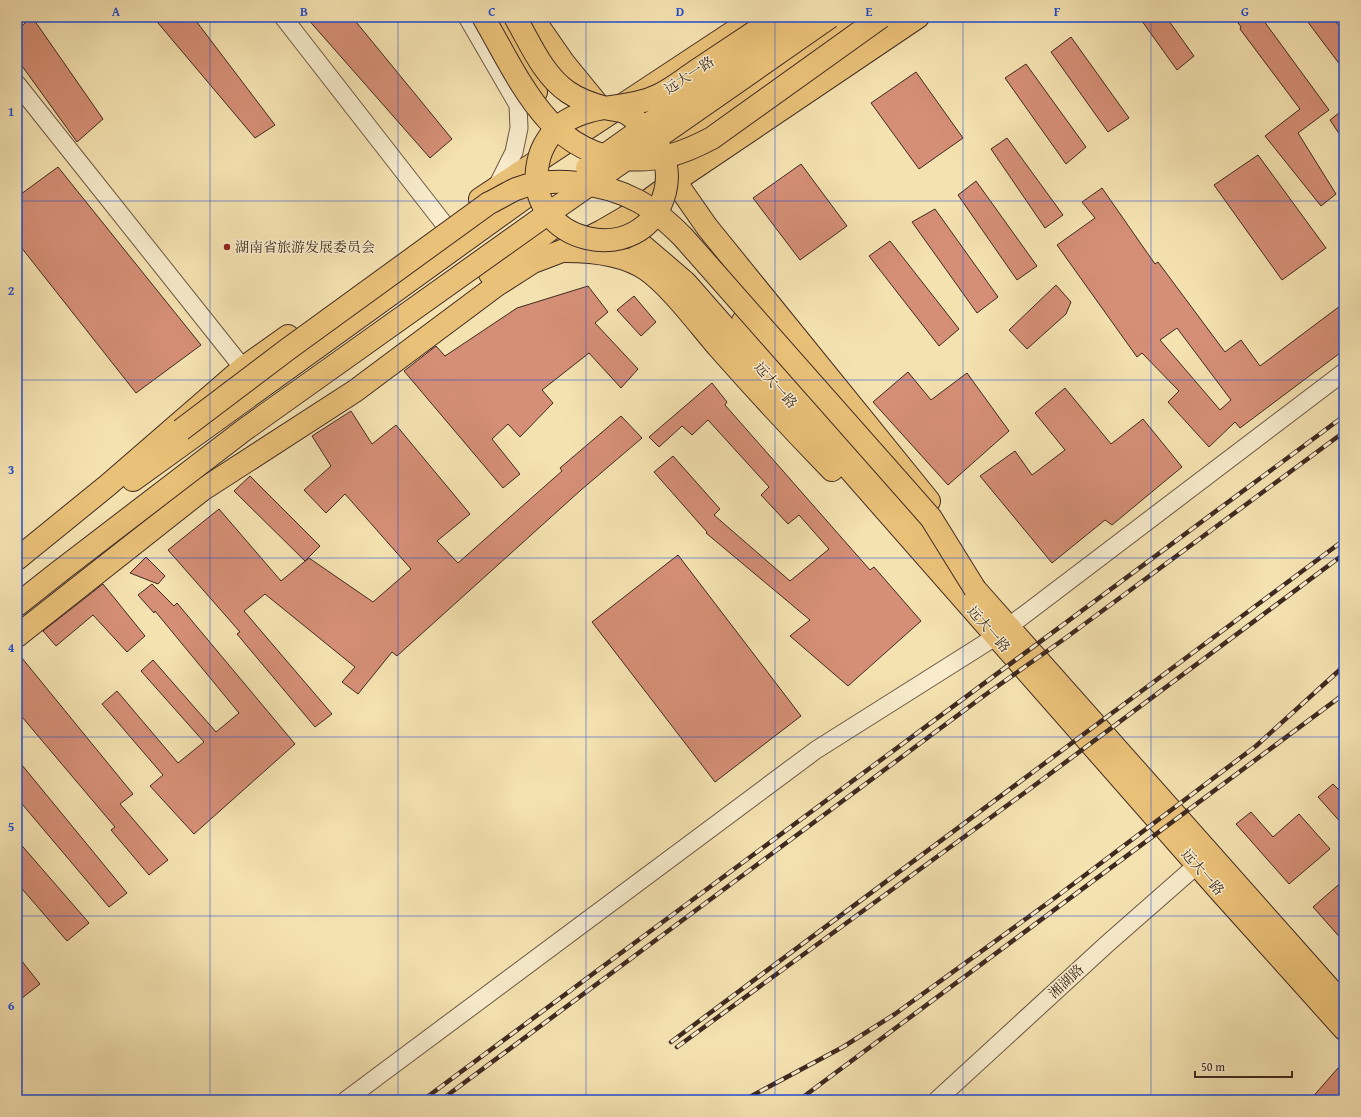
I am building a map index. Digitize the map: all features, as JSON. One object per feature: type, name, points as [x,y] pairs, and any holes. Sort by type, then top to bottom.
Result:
[{"type":"main road","points":[[483,17],[528,94],[558,130],[589,151],[607,158],[650,160],[689,150],[712,138],[881,17]]},
{"type":"main road","points":[[496,17],[537,93],[544,115],[547,141]]},
{"type":"main road","name":"远大一路","points":[[515,17],[546,70],[568,92],[606,112],[634,105],[660,95],[777,17]]},
{"type":"main road","points":[[532,17],[564,63],[606,112]]},
{"type":"main road","points":[[17,559],[108,485],[243,368],[496,188],[606,112],[756,17]]},
{"type":"main road","points":[[17,587],[235,420],[799,17]]},
{"type":"main road","points":[[17,605],[244,430],[536,222],[830,17]]},
{"type":"main road","points":[[662,150],[856,17]]},
{"type":"main road","points":[[278,434],[355,391],[497,285],[533,262],[562,251],[626,217],[675,181],[918,17]]},
{"type":"main road","points":[[606,112],[626,112],[646,128],[662,150],[666,164],[667,178],[665,192],[660,205],[652,217],[642,227],[630,235],[618,239],[592,240],[580,237],[558,224],[545,207],[538,188],[538,163],[547,141],[566,121],[579,115],[606,112]]},
{"type":"main road","points":[[675,181],[707,227],[933,506],[1002,628]]},
{"type":"main road","points":[[108,485],[288,349],[489,203],[517,189],[548,183],[576,182],[612,191],[637,200],[660,215],[683,237],[931,518],[975,589]]},
{"type":"main road","points":[[73,514],[111,496],[538,188]]},
{"type":"main road","name":"远大一路","points":[[660,205],[695,265],[975,589],[1002,628],[1197,865],[1344,1029]]},
{"type":"main road","points":[[17,636],[202,490],[558,224]]},
{"type":"main road","name":"远大一路","points":[[630,235],[685,282],[923,553],[1002,628],[1344,1005]]},
{"type":"main road","points":[[562,251],[590,251],[604,254],[628,260],[646,270],[672,295],[776,413],[852,490],[923,553]]},
{"type":"street","points":[[284,17],[445,224]]},
{"type":"street","points":[[467,17],[518,105],[519,128],[514,152],[496,188]]},
{"type":"street","points":[[17,84],[243,368]]},
{"type":"street","points":[[346,1100],[816,750],[1002,628],[1344,372]]},
{"type":"street","name":"湘湖路","points":[[937,1100],[1107,944],[1197,865]]},
{"type":"building","points":[[32,17],[103,119],[77,142],[17,59],[17,30]]},
{"type":"building","points":[[153,17],[193,17],[275,125],[255,138]]},
{"type":"building","points":[[306,17],[352,17],[452,139],[430,158]]},
{"type":"building","points":[[1139,17],[1166,17],[1194,56],[1177,70]]},
{"type":"building","points":[[1234,17],[1261,17],[1329,110],[1298,133],[1336,194],[1321,206],[1265,136],[1300,109],[1240,29],[1241,27]]},
{"type":"building","points":[[1304,17],[1332,17],[1344,32],[1344,70]]},
{"type":"building","points":[[1071,37],[1129,118],[1108,132],[1051,52]]},
{"type":"building","points":[[1026,64],[1086,147],[1066,164],[1005,78]]},
{"type":"building","points":[[916,72],[963,138],[919,169],[871,103]]},
{"type":"building","points":[[1344,109],[1344,141],[1330,120]]},
{"type":"building","points":[[1007,138],[1063,215],[1045,228],[991,149]]},
{"type":"building","points":[[1258,155],[1326,248],[1282,280],[1214,185]]},
{"type":"building","points":[[801,164],[847,226],[800,260],[753,198]]},
{"type":"building","points":[[58,167],[201,345],[136,393],[17,242],[17,197]]},
{"type":"building","points":[[976,181],[1037,266],[1017,280],[958,195]]},
{"type":"building","points":[[1102,188],[1155,264],[1158,262],[1225,352],[1241,340],[1260,366],[1344,303],[1344,350],[1240,428],[1235,422],[1209,447],[1168,402],[1179,391],[1142,353],[1137,357],[1057,245],[1095,218],[1082,202]],"holes":[[[1177,328],[1231,400],[1220,410],[1160,340]]]},
{"type":"building","points":[[935,209],[998,297],[977,313],[912,222]]},
{"type":"building","points":[[890,241],[959,329],[939,346],[869,256]]},
{"type":"building","points":[[1056,285],[1071,302],[1066,314],[1027,349],[1009,330]]},
{"type":"building","points":[[588,286],[608,312],[595,323],[638,369],[621,388],[589,353],[542,390],[553,403],[520,437],[508,424],[492,439],[520,474],[503,488],[404,371],[436,346],[445,356],[517,308]]},
{"type":"building","points":[[634,296],[656,322],[641,336],[617,310]]},
{"type":"building","points":[[908,372],[931,400],[967,373],[1009,431],[948,485],[873,402]]},
{"type":"building","points":[[712,383],[727,402],[725,405],[870,570],[874,567],[921,621],[848,686],[790,636],[810,620],[706,533],[707,532],[654,472],[673,456],[720,509],[714,515],[790,581],[829,549],[799,515],[788,524],[761,495],[769,487],[708,420],[692,435],[682,426],[659,447],[649,437]]},
{"type":"building","points":[[1065,388],[1111,444],[1143,419],[1182,467],[1112,525],[1105,520],[1052,563],[980,476],[1015,451],[1032,475],[1065,450],[1035,413]]},
{"type":"building","points":[[351,411],[372,444],[396,425],[470,514],[437,541],[458,563],[562,471],[560,468],[621,416],[642,438],[581,490],[397,656],[392,652],[358,694],[342,682],[355,667],[265,594],[244,611],[332,714],[315,727],[237,634],[240,632],[168,550],[219,509],[281,581],[309,558],[373,602],[411,569],[345,494],[326,513],[304,490],[331,466],[312,436]]},
{"type":"building","points":[[250,476],[320,546],[305,561],[234,491]]},
{"type":"building","points":[[678,555],[801,716],[715,782],[592,622]]},
{"type":"building","points":[[146,557],[165,576],[158,584],[130,573]]},
{"type":"building","points":[[103,584],[145,636],[127,652],[93,615],[56,646],[43,631]]},
{"type":"building","points":[[152,584],[174,606],[177,603],[295,744],[194,834],[150,786],[163,775],[102,704],[117,691],[178,763],[204,742],[141,671],[153,660],[216,732],[239,713],[155,611],[154,613],[138,595]]},
{"type":"building","points":[[17,652],[133,794],[120,804],[168,860],[149,875],[111,830],[115,827],[17,711]]},
{"type":"building","points":[[17,759],[127,893],[109,907],[17,798]]},
{"type":"building","points":[[1333,784],[1344,795],[1344,826],[1318,797]]},
{"type":"building","points":[[1251,812],[1273,837],[1299,814],[1330,849],[1289,884],[1236,824]]},
{"type":"building","points":[[17,840],[89,923],[67,941],[17,883]]},
{"type":"building","points":[[1344,880],[1344,942],[1313,907]]},
{"type":"building","points":[[17,955],[40,984],[17,1002]]},
{"type":"building","points":[[1338,1068],[1344,1073],[1344,1100],[1310,1100]]},
{"type":"railway","points":[[423,1100],[1344,416]]},
{"type":"railway","points":[[441,1100],[985,695],[1067,637],[1344,432]]},
{"type":"railway","points":[[671,1042],[1344,540]]},
{"type":"railway","points":[[677,1047],[1027,791],[1344,554]]},
{"type":"railway","points":[[744,1100],[843,1047],[895,1014],[1056,897],[1256,746],[1344,666]]},
{"type":"railway","points":[[799,1100],[1344,694]]},
{"type":"place","name":"湖南省旅游发展委员会","points":[[227,247]]}]
